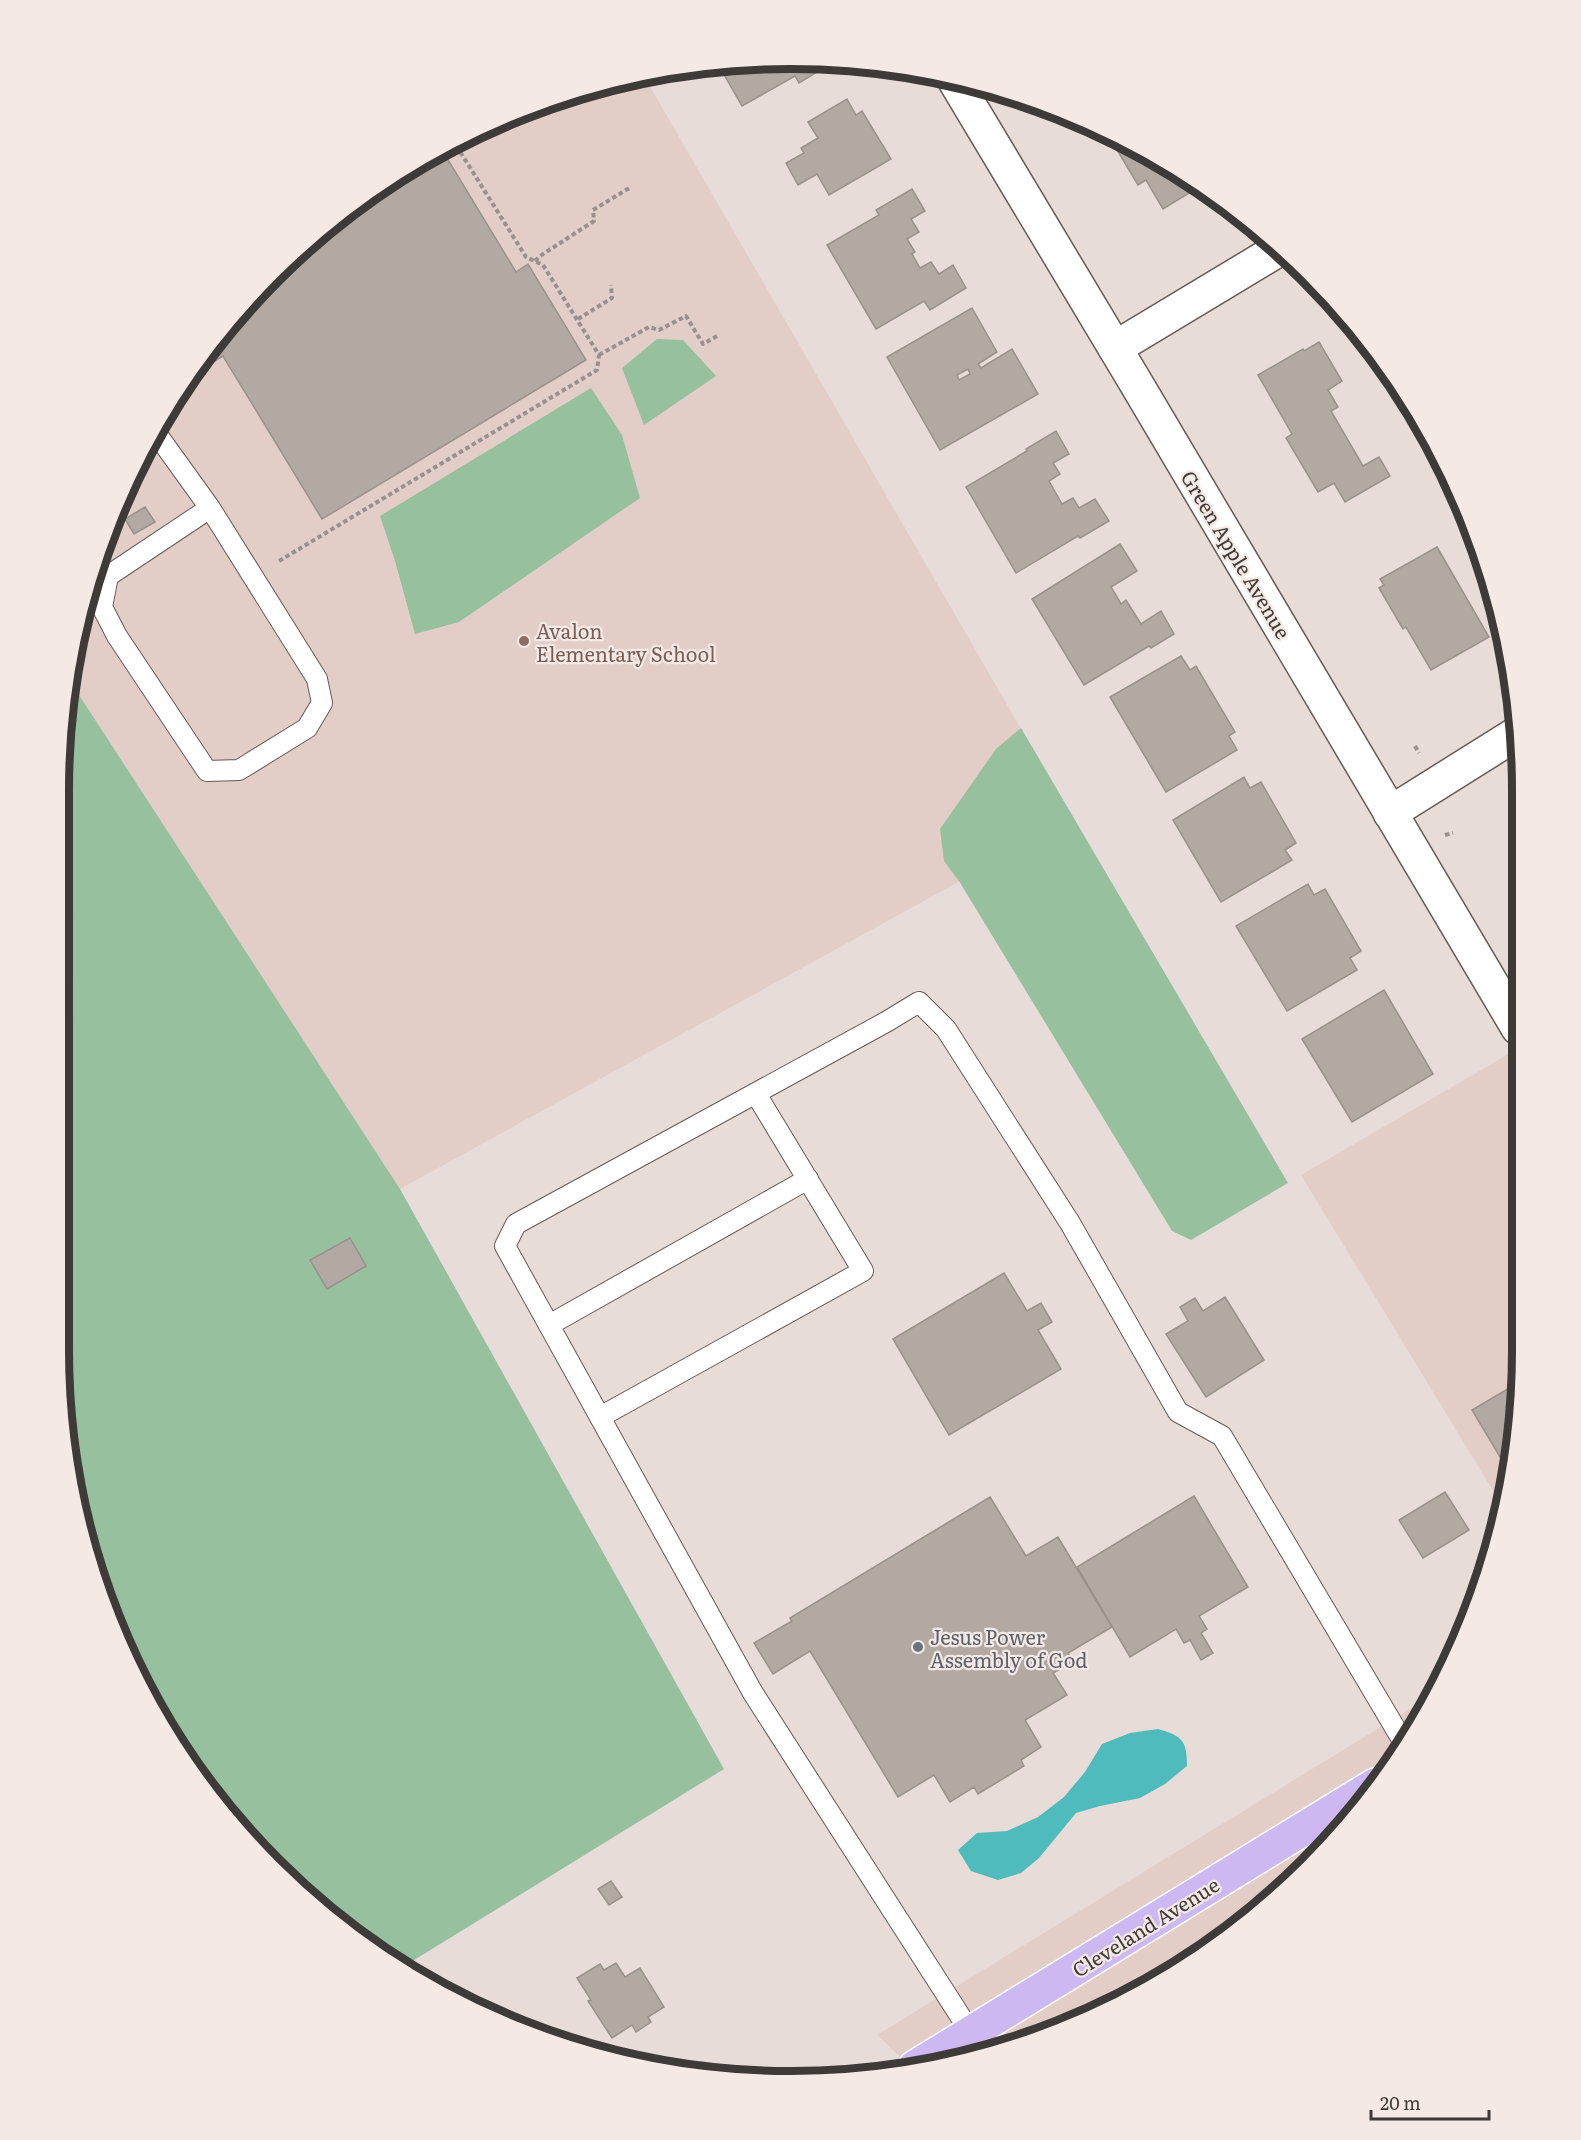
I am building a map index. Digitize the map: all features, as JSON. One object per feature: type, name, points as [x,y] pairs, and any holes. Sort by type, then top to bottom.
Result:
[{"type":"main road","name":"Cleveland Avenue","points":[[932,2057],[1357,1796]]},
{"type":"street","name":"Green Apple Avenue","points":[[960,90],[1512,1018]]},
{"type":"street","points":[[1115,348],[1272,253]]},
{"type":"street","points":[[1390,813],[1510,738]]},
{"type":"lane","points":[[161,439],[210,508],[317,679],[322,703],[307,729],[239,770],[207,771],[117,636],[102,607],[108,576],[210,508]]},
{"type":"lane","points":[[971,2033],[753,1693],[505,1246],[516,1224],[756,1094],[919,1002],[946,1029],[1070,1223],[1178,1412],[1222,1436],[1399,1735]]},
{"type":"lane","points":[[600,1417],[862,1271],[756,1094]]},
{"type":"lane","points":[[549,1325],[808,1179]]},
{"type":"path","points":[[276,556],[279,561],[597,370],[599,355],[578,319],[543,265],[525,257],[459,150]]},
{"type":"path","points":[[535,261],[594,221],[593,210],[631,187]]},
{"type":"path","points":[[578,319],[612,298],[611,285]]},
{"type":"path","points":[[599,355],[649,327],[659,330],[686,316],[703,344],[719,335]]},
{"type":"shaded area","name":"Avalon Elementary School","points":[[648,83],[1073,819],[400,1189],[76,690],[83,650],[107,559],[143,471],[191,390],[218,351],[280,280],[351,218],[430,166],[471,143],[559,107]]},
{"type":"shaded area","points":[[1512,1052],[1512,1350],[1506,1444],[1496,1496],[1301,1175]]},
{"type":"shaded area","points":[[1418,1704],[1363,1789],[1301,1860],[1230,1922],[1151,1974],[1110,1997],[1022,2033],[931,2057],[905,2062],[877,2035]]},
{"type":"green space","points":[[657,339],[683,340],[716,376],[644,425],[622,368]]},
{"type":"green space","points":[[591,388],[622,435],[640,498],[459,622],[415,634],[380,516]]},
{"type":"green space","points":[[76,690],[400,1189],[724,1769],[411,1962],[351,1922],[280,1860],[218,1789],[166,1710],[143,1669],[107,1581],[83,1490],[75,1444],[69,1350],[69,790]]},
{"type":"green space","points":[[1021,728],[1288,1183],[1191,1240],[1172,1231],[959,881],[944,861],[940,829],[996,749]]},
{"type":"water","points":[[1158,1729],[1182,1740],[1187,1757],[1187,1766],[1165,1784],[1140,1798],[1076,1813],[1039,1858],[1021,1873],[998,1880],[971,1871],[958,1850],[977,1833],[1007,1831],[1038,1817],[1064,1797],[1085,1772],[1102,1744],[1130,1733]]},
{"type":"building","points":[[790,69],[820,70],[799,83],[795,76],[742,106],[723,73]]},
{"type":"building","points":[[847,99],[856,115],[862,111],[891,159],[829,195],[817,174],[798,185],[786,163],[804,153],[801,148],[818,138],[808,122]]},
{"type":"building","points":[[1114,145],[1192,191],[1163,209],[1146,180],[1138,185]]},
{"type":"building","points":[[446,157],[516,272],[528,264],[586,360],[322,519],[223,356],[210,364],[248,315],[280,280],[315,248],[351,218]]},
{"type":"building","points":[[912,189],[925,211],[911,219],[919,232],[907,239],[915,252],[912,254],[920,268],[931,262],[939,274],[953,265],[966,288],[930,310],[924,301],[876,329],[827,245],[879,215],[876,210]]},
{"type":"building","points":[[972,308],[997,352],[978,364],[981,368],[1012,349],[1038,394],[940,450],[887,357]],"holes":[[[968,369],[970,374],[959,380],[957,375]]]},
{"type":"building","points":[[1319,342],[1342,381],[1328,390],[1338,407],[1331,411],[1363,466],[1379,457],[1390,476],[1345,502],[1334,483],[1318,492],[1286,438],[1292,434],[1258,375]]},
{"type":"building","points":[[1056,431],[1069,454],[1053,463],[1060,474],[1049,481],[1062,504],[1073,498],[1079,508],[1095,499],[1109,521],[1080,538],[1078,536],[1016,573],[966,487]]},
{"type":"building","points":[[145,507],[155,522],[134,534],[125,519]]},
{"type":"building","points":[[1120,544],[1137,571],[1111,587],[1121,604],[1126,600],[1141,624],[1161,611],[1174,634],[1151,648],[1149,646],[1084,685],[1032,599]]},
{"type":"building","points":[[1437,547],[1489,637],[1431,670],[1406,627],[1403,629],[1379,588],[1384,585],[1380,579]]},
{"type":"building","points":[[1181,656],[1190,670],[1196,666],[1235,732],[1229,736],[1237,750],[1166,792],[1110,697]]},
{"type":"building","points":[[1244,777],[1250,788],[1261,782],[1296,843],[1285,850],[1292,860],[1221,902],[1173,820]]},
{"type":"building","points":[[1308,884],[1314,895],[1325,889],[1361,951],[1350,958],[1357,970],[1287,1011],[1236,926]]},
{"type":"building","points":[[1384,990],[1433,1074],[1352,1122],[1302,1039]]},
{"type":"building","points":[[350,1238],[366,1266],[327,1289],[310,1260]]},
{"type":"building","points":[[1004,1273],[1027,1311],[1041,1303],[1052,1322],[1038,1330],[1061,1369],[949,1435],[893,1339]]},
{"type":"building","points":[[1225,1297],[1264,1360],[1206,1397],[1166,1334],[1188,1321],[1180,1307],[1195,1298],[1203,1311]]},
{"type":"building","points":[[1510,1387],[1503,1462],[1472,1410]]},
{"type":"building","points":[[1445,1492],[1469,1530],[1423,1558],[1399,1520]]},
{"type":"building","points":[[1194,1496],[1248,1587],[1199,1616],[1207,1629],[1201,1633],[1213,1653],[1201,1660],[1190,1640],[1184,1643],[1176,1629],[1130,1657],[1077,1567]]},
{"type":"building","name":"Jesus Power Assembly of God","points":[[990,1497],[1026,1556],[1058,1537],[1112,1627],[1068,1653],[1074,1661],[1053,1673],[1067,1695],[1025,1720],[1041,1747],[1021,1760],[1024,1766],[978,1794],[974,1787],[950,1802],[934,1775],[898,1797],[810,1651],[773,1674],[754,1643],[792,1621],[790,1618]]},
{"type":"building","points":[[611,1881],[622,1897],[609,1905],[598,1889]]},
{"type":"building","points":[[616,1963],[625,1977],[640,1968],[664,2007],[648,2017],[651,2022],[636,2032],[632,2025],[612,2038],[588,2001],[591,2000],[577,1978],[600,1964],[604,1970]]},
{"type":"place","name":"Avalon Elementary School","points":[[524,641]]},
{"type":"place","name":"Jesus Power Assembly of God","points":[[918,1647]]}]
